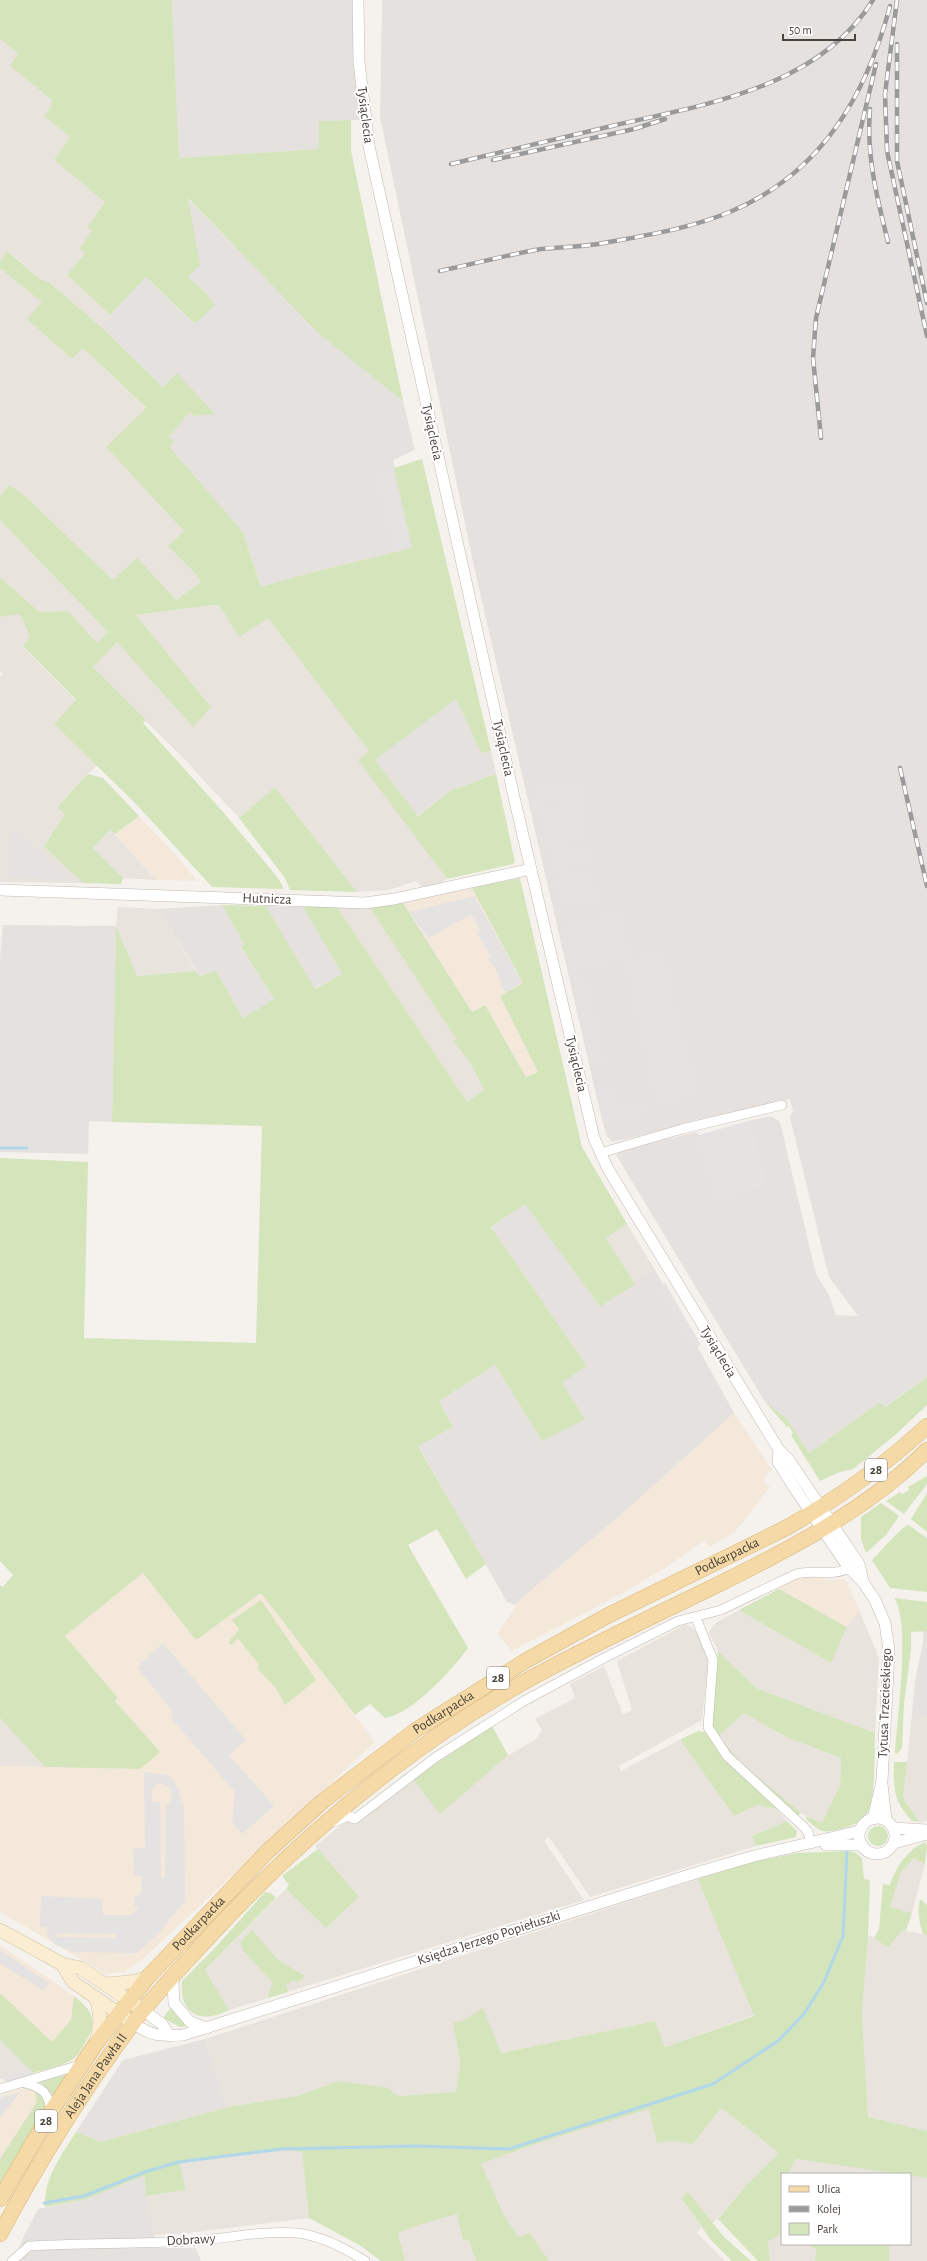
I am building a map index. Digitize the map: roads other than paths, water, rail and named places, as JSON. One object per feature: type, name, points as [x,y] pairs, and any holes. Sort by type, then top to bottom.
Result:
[{"type":"main road","name":"Podkarpacka","points":[[119,2014],[147,1978],[222,1898],[297,1824],[323,1801],[416,1730],[567,1636],[816,1511],[876,1470],[927,1426]]},
{"type":"main road","name":"Podkarpacka","points":[[143,2010],[176,1972],[258,1886],[318,1830],[393,1769],[463,1720],[542,1672],[754,1567],[827,1526],[892,1480],[927,1450]]},
{"type":"main road","points":[[0,1930],[62,1964],[81,1968],[143,2010]]},
{"type":"main road","name":"Księdza Jerzego Popiełuszki","points":[[62,1964],[73,1982],[133,2023]]},
{"type":"main road","points":[[106,1984],[130,1982],[147,1978]]},
{"type":"main road","points":[[95,2045],[101,2028],[101,2014],[96,1998]]},
{"type":"main road","name":"28","points":[[133,2023],[143,2010]]},
{"type":"main road","name":"Aleja Jana Pawła II","points":[[0,2199],[51,2112],[95,2045],[119,2014]]},
{"type":"main road","name":"Aleja Jana Pawła II","points":[[0,2234],[50,2147],[93,2080],[133,2023]]},
{"type":"street","name":"Tysiąclecia","points":[[358,0],[359,62],[368,146],[590,1124],[600,1153],[779,1450],[778,1462],[827,1526]]},
{"type":"street","name":"Hutnicza","points":[[0,890],[365,903],[394,899],[532,869]]},
{"type":"street","points":[[600,1153],[676,1130],[782,1105]]},
{"type":"street","name":"Tytusa Trzecieskiego","points":[[827,1526],[849,1568],[863,1582],[875,1600],[885,1623],[889,1650],[882,1781],[873,1819]]},
{"type":"street","name":"Tytusa Trzecieskiego","points":[[827,1526],[859,1564],[863,1582]]},
{"type":"street","points":[[356,1798],[355,1809],[364,1813],[436,1757],[524,1701],[625,1647],[678,1621],[696,1618],[721,1610],[796,1574],[807,1571],[834,1574],[849,1568]]},
{"type":"street","points":[[696,1618],[713,1660],[708,1727],[727,1756],[804,1827],[808,1832],[811,1844]]},
{"type":"street","name":"Tytusa Trzecieskiego","points":[[882,1781],[886,1820]]},
{"type":"street","name":"Podkarpacka","points":[[318,1830],[344,1817],[355,1819],[364,1813]]},
{"type":"street","points":[[894,1828],[894,1843],[888,1851],[879,1854],[867,1851],[862,1845],[860,1831],[864,1824],[873,1819],[886,1820],[894,1828],[927,1830]]},
{"type":"street","name":"Księdza Jerzego Popiełuszki","points":[[133,2023],[149,2034],[161,2037],[169,2035],[183,2035],[699,1872],[754,1856],[811,1844],[860,1831]]},
{"type":"street","points":[[894,1843],[927,1834]]},
{"type":"street","name":"Księdza Jerzego Popiełuszki","points":[[811,1844],[862,1845]]},
{"type":"street","points":[[176,1972],[173,1982],[174,2003],[190,2022],[207,2028]]},
{"type":"street","points":[[143,2010],[162,2024],[169,2035]]},
{"type":"street","points":[[0,2089],[25,2083],[83,2064]]},
{"type":"street","points":[[25,2083],[40,2087],[48,2095],[51,2112]]},
{"type":"street","name":"Dobrawy","points":[[13,2259],[30,2246],[191,2241],[269,2233],[298,2233],[315,2237],[350,2251],[364,2261]]},
{"type":"waterway","points":[[0,1148],[27,1148]]},
{"type":"waterway","points":[[44,2203],[84,2196],[145,2172],[178,2162],[282,2149],[416,2146],[509,2149],[713,2084],[778,2041],[804,2014],[824,1982],[843,1936],[847,1851]]},
{"type":"railway","points":[[451,164],[687,109],[724,99],[759,87],[792,72],[823,53],[850,29],[873,0]]},
{"type":"railway","points":[[897,0],[885,94],[887,151],[927,336]]},
{"type":"railway","points":[[440,271],[541,249],[598,244],[666,231],[700,223],[732,211],[763,195],[791,176],[815,153],[835,128],[853,100],[868,71],[890,6]]},
{"type":"railway","points":[[897,44],[897,161],[927,303]]},
{"type":"railway","points":[[821,438],[813,358],[816,318],[876,64]]},
{"type":"railway","points":[[870,109],[869,126],[873,176],[888,242]]},
{"type":"railway","points":[[493,160],[634,129],[665,119]]},
{"type":"railway","points":[[900,768],[927,886]]}]
